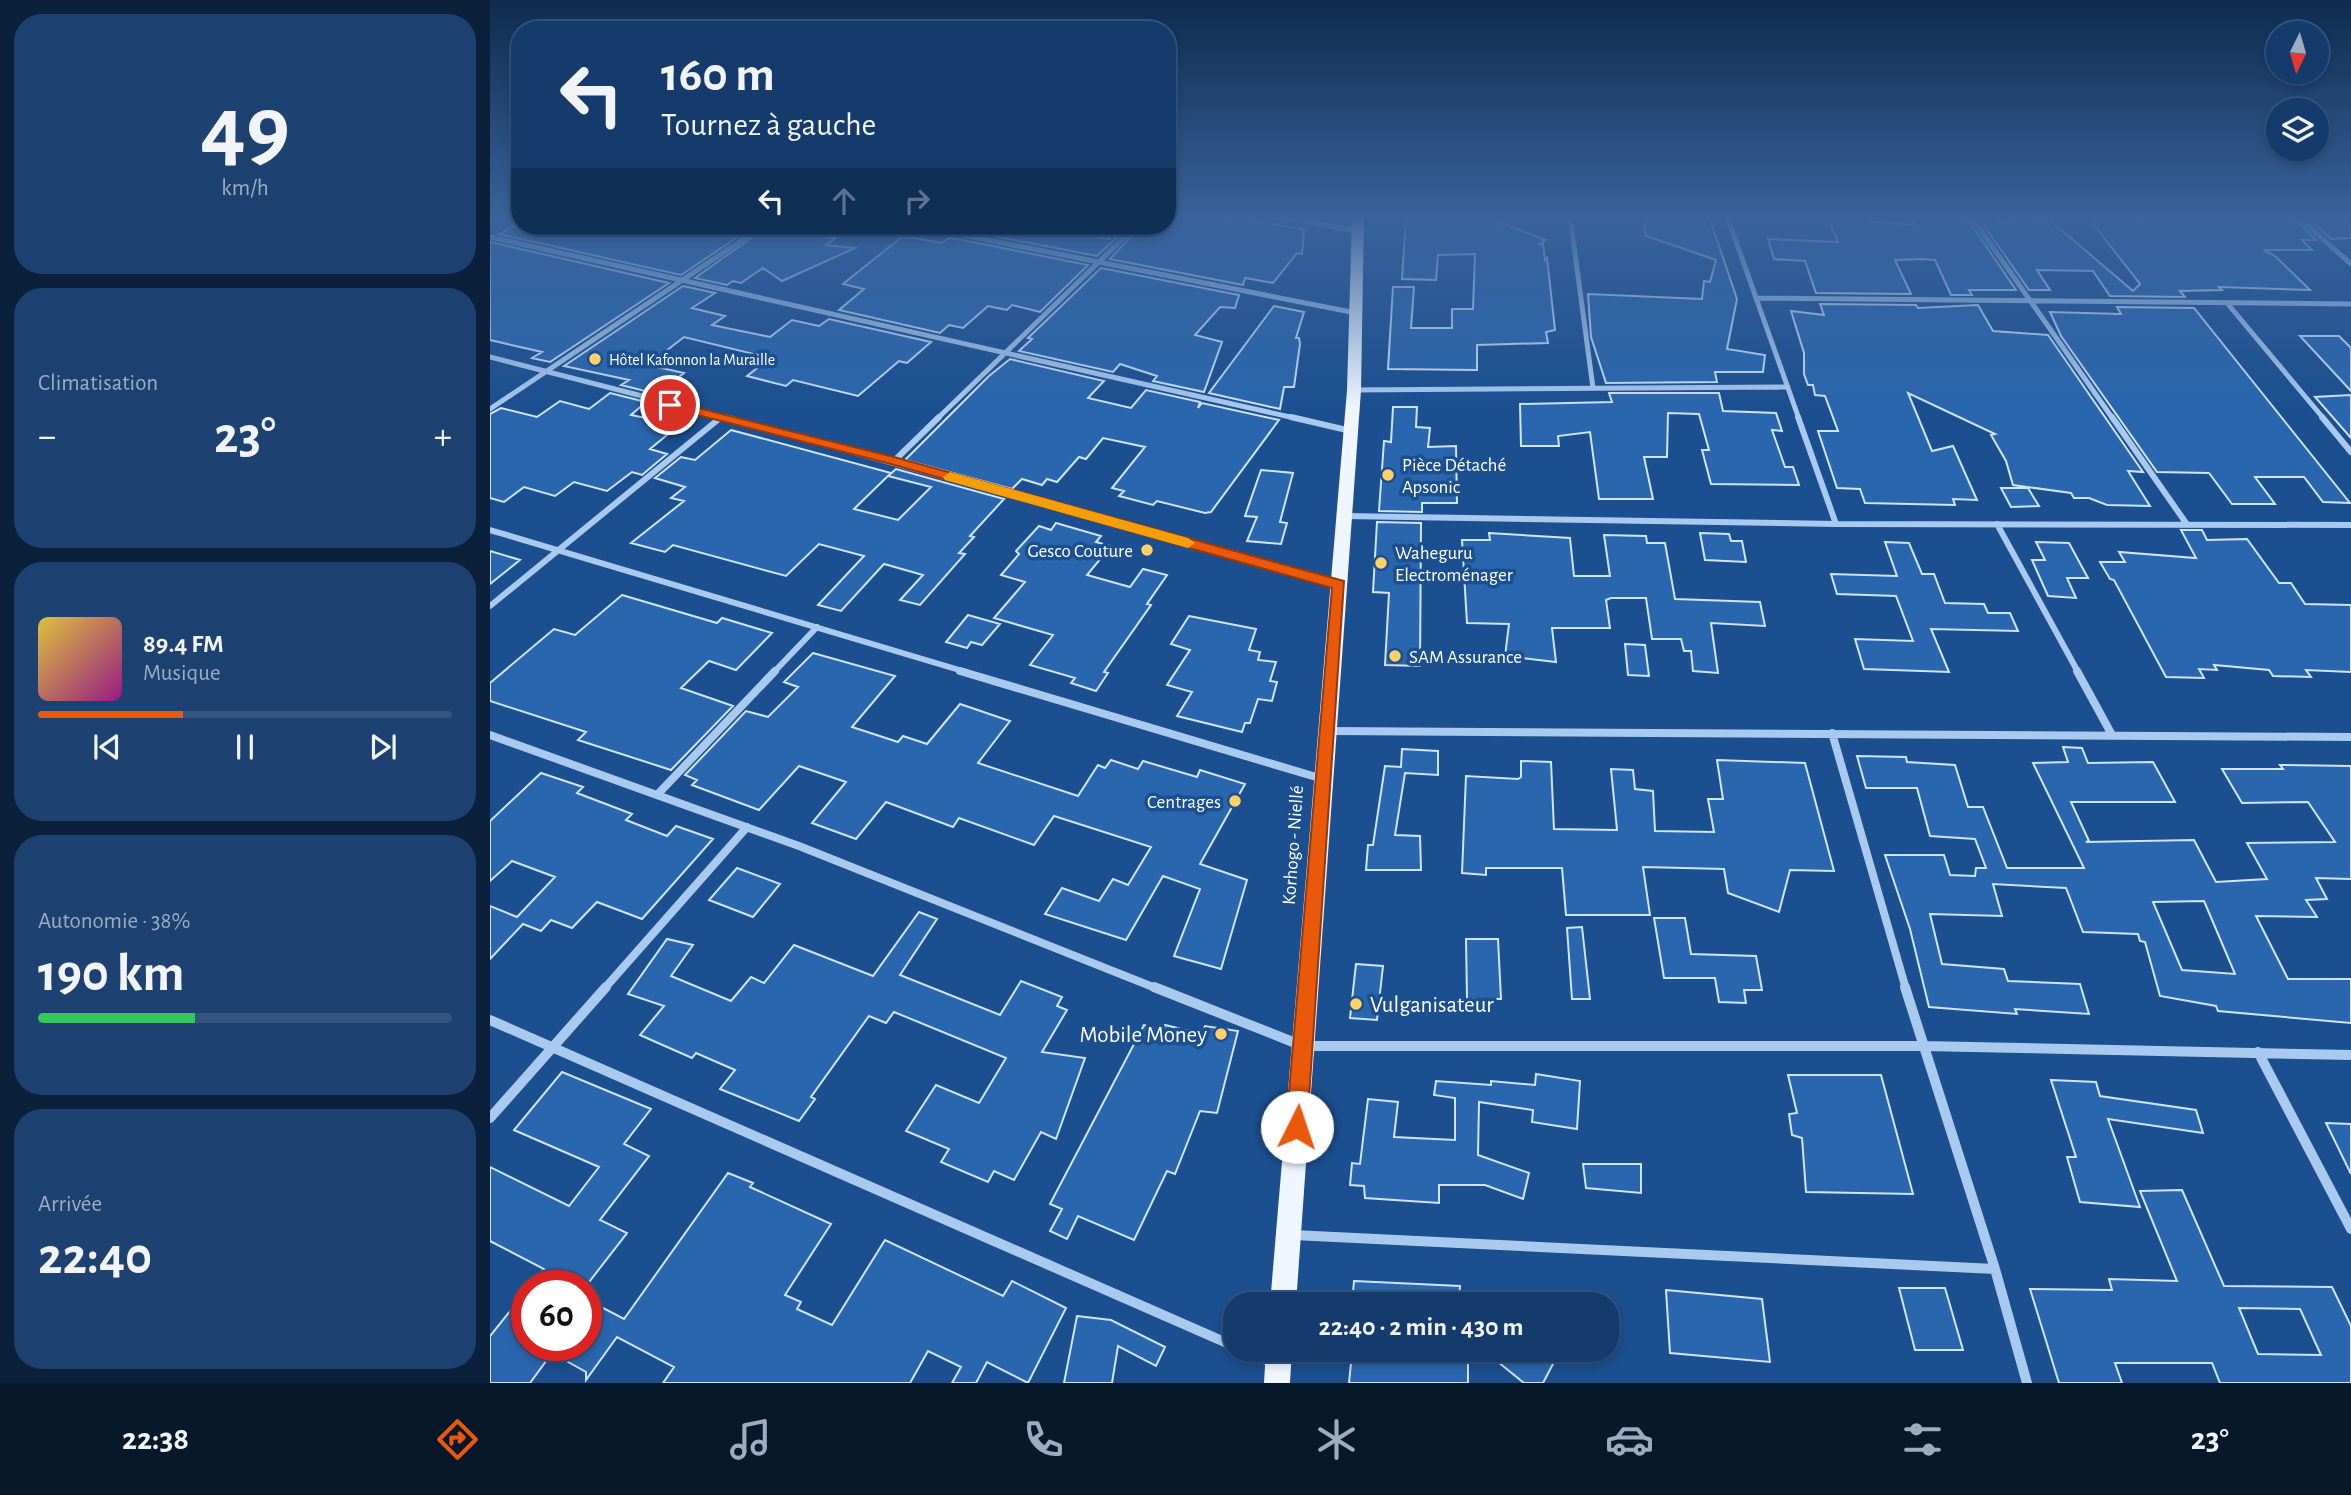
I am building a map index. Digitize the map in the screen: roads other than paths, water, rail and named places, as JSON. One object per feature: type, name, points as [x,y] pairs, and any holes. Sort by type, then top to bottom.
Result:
[{"type":"main road","name":"Korhogo - Niellé","points":[[1284,1292],[1354,390],[1357,281]]},
{"type":"street","points":[[490,409],[680,281]]},
{"type":"street","points":[[683,281],[1351,431]]},
{"type":"street","points":[[894,461],[1079,281]]},
{"type":"street","points":[[1192,281],[1357,313]]},
{"type":"street","points":[[1579,281],[1593,388]]},
{"type":"street","points":[[1750,281],[1836,524]]},
{"type":"street","points":[[2017,281],[2186,523]]},
{"type":"street","points":[[1756,298],[2351,304]]},
{"type":"street","points":[[2227,303],[2351,452]]},
{"type":"street","points":[[490,357],[894,461],[1339,585]]},
{"type":"street","points":[[1354,390],[1788,387]]},
{"type":"street","points":[[490,606],[720,418]]},
{"type":"street","points":[[1344,516],[1836,524],[2351,525]]},
{"type":"street","points":[[1997,524],[2112,735]]},
{"type":"street","points":[[490,530],[1324,779]]},
{"type":"street","points":[[657,795],[817,627]]},
{"type":"street","points":[[1327,731],[2351,737]]},
{"type":"street","points":[[1832,733],[1922,1046],[1995,1269],[2027,1383]]},
{"type":"street","points":[[490,735],[747,827],[1303,1046],[1922,1046],[2351,1055]]},
{"type":"street","points":[[490,1118],[747,827]]},
{"type":"street","points":[[490,1020],[1223,1341]]},
{"type":"street","points":[[2258,1052],[2351,1228]]},
{"type":"street","points":[[1288,1235],[1995,1269]]},
{"type":"place","name":"Hôtel Kafonnon la Muraille","points":[[595,359]]},
{"type":"place","name":"Pièce Détaché Apsonic","points":[[1388,475]]},
{"type":"place","name":"Gesco Couture","points":[[1147,550]]},
{"type":"place","name":"Waheguru Electroménager","points":[[1381,563]]},
{"type":"place","name":"SAM Assurance","points":[[1395,656]]},
{"type":"place","name":"Centrages","points":[[1235,801]]},
{"type":"place","name":"Vulganisateur","points":[[1356,1004]]},
{"type":"place","name":"Mobile Money","points":[[1221,1034]]}]
